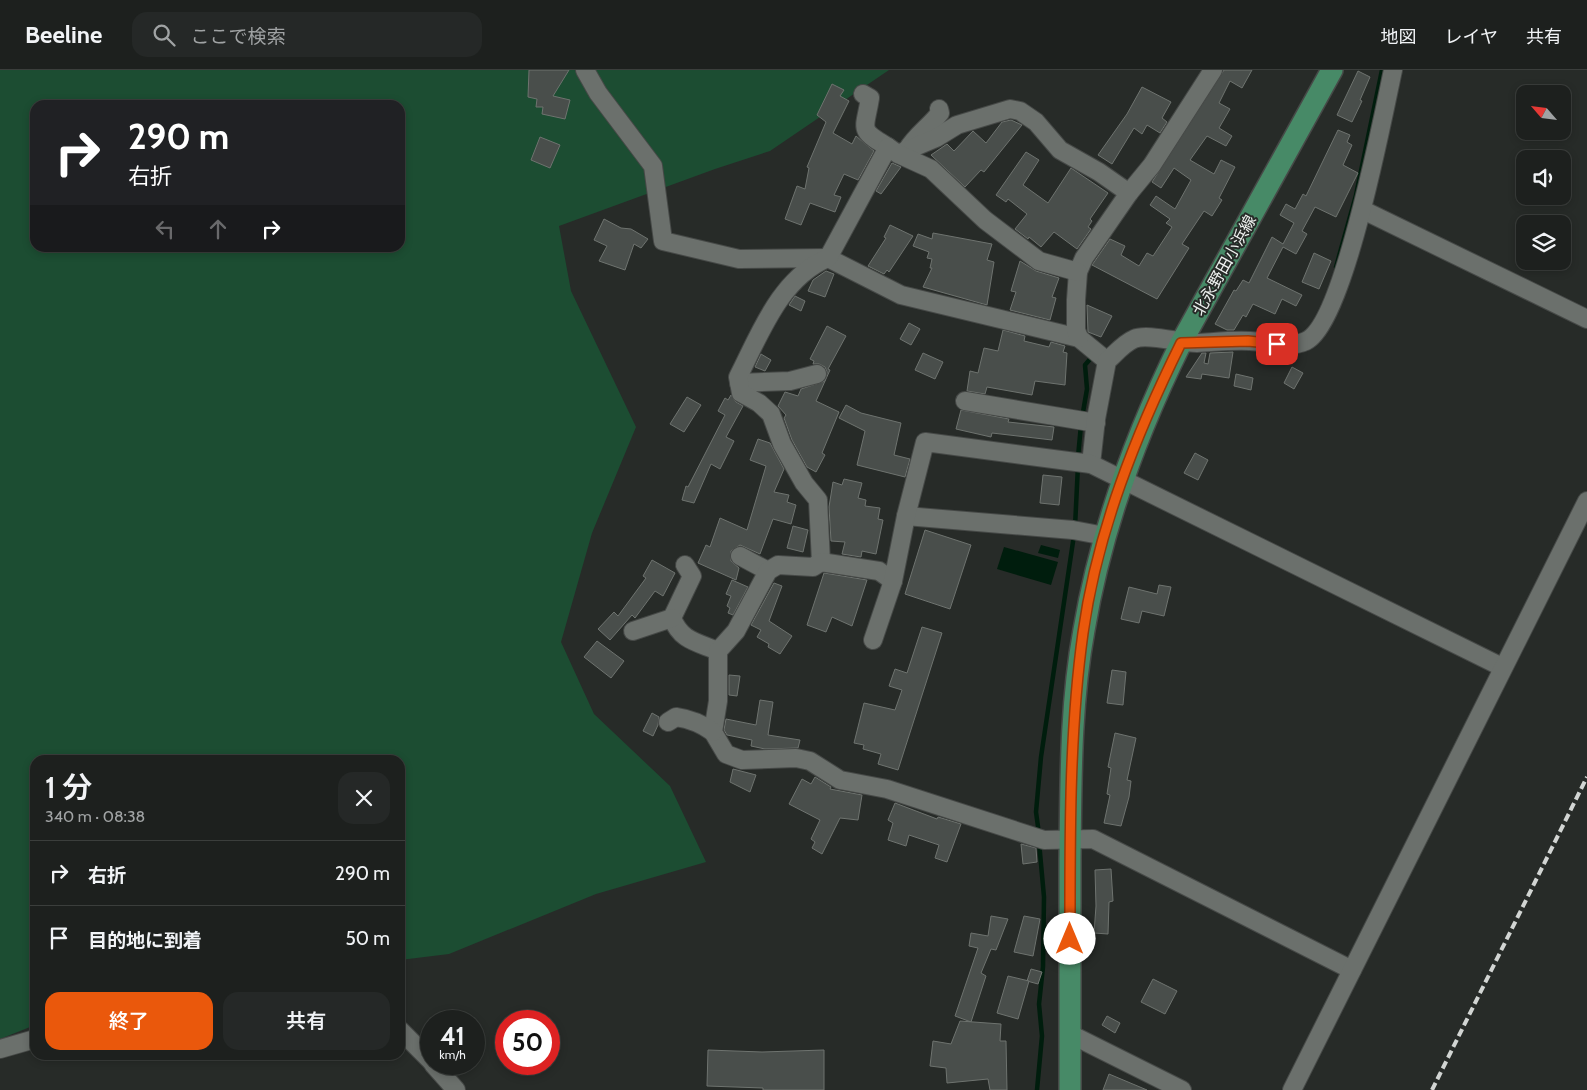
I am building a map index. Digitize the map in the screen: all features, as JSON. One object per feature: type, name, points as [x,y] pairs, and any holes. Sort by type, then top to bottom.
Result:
[{"type":"main road","name":"北永野田小浜線","points":[[1070,1090],[1071,751],[1083,631],[1088,533],[1123,478],[1140,431],[1181,343],[1332,70]]},
{"type":"street","points":[[585,70],[598,93],[653,166],[663,241],[739,259],[828,258],[901,295],[1081,339]]},
{"type":"street","points":[[1103,357],[1081,339],[1076,330],[1078,272],[1084,258],[1129,193],[1152,165],[1213,70]]},
{"type":"street","points":[[1103,357],[1133,339],[1147,337],[1181,343],[1248,341],[1291,345],[1308,341],[1322,322],[1334,296],[1363,210],[1393,70]]},
{"type":"street","points":[[863,94],[870,98],[864,126],[868,135],[931,169],[985,220],[1039,261],[1078,272]]},
{"type":"street","points":[[821,562],[818,500],[804,483],[782,444],[771,414],[759,403],[742,393],[738,377],[784,292],[816,263],[828,258],[897,151],[933,121],[940,113],[939,109]]},
{"type":"street","points":[[897,151],[957,125],[1010,109],[1020,111],[1036,122],[1060,150],[1099,172],[1129,193]]},
{"type":"street","points":[[1363,210],[1587,319]]},
{"type":"street","points":[[1081,463],[1093,423],[1103,357]]},
{"type":"street","points":[[739,383],[790,381],[817,374]]},
{"type":"street","points":[[965,401],[1093,423]]},
{"type":"street","points":[[873,640],[893,581],[906,516],[925,442],[1081,463],[1123,478],[1502,667]]},
{"type":"street","points":[[1292,1090],[1502,667],[1587,501]]},
{"type":"street","points":[[906,516],[1088,533]]},
{"type":"street","points":[[740,556],[768,570]]},
{"type":"street","points":[[713,732],[718,702],[718,651],[736,631],[768,570],[778,566],[813,566],[821,562],[879,571],[893,581]]},
{"type":"street","points":[[633,631],[672,618],[692,576],[685,565]]},
{"type":"street","points":[[672,618],[678,632],[690,640],[718,651]]},
{"type":"street","points":[[668,722],[676,717],[687,718],[702,724],[713,732],[726,754],[742,760],[796,758],[810,761],[840,780],[887,789],[1037,838],[1093,839],[1352,970]]},
{"type":"street","points":[[1070,1034],[1182,1090]]},
{"type":"street","points":[[405,1035],[420,1050]]},
{"type":"street","points":[[0,1049],[30,1040]]},
{"type":"street","points":[[443,1075],[456,1090]]},
{"type":"shaded area","points":[[0,70],[889,70],[770,151],[559,226],[571,291],[636,427],[592,533],[561,642],[594,714],[670,786],[706,862],[596,894],[449,954],[405,959],[405,755],[30,755],[30,1027],[0,1039]]},
{"type":"shaded area","points":[[1041,545],[1060,550],[1058,558],[1038,553]]},
{"type":"shaded area","points":[[1004,547],[1058,562],[1051,585],[997,569]]},
{"type":"building","points":[[529,70],[569,70],[553,96],[570,100],[565,119],[542,114],[543,107],[536,107],[537,99],[528,97]]},
{"type":"building","points":[[1224,70],[1252,70],[1242,88],[1230,81],[1219,103],[1230,109],[1219,128],[1232,136],[1226,146],[1207,136],[1190,160],[1214,174],[1221,160],[1235,167],[1219,198],[1222,200],[1212,216],[1204,211],[1182,244],[1189,248],[1157,299],[1092,265],[1110,239],[1125,246],[1121,255],[1139,266],[1147,253],[1153,256],[1172,227],[1166,223],[1170,219],[1150,205],[1156,196],[1175,209],[1191,180],[1174,168],[1161,188],[1152,182]]},
{"type":"building","points":[[1358,71],[1370,77],[1352,122],[1337,115]]},
{"type":"building","points":[[832,84],[844,90],[840,96],[849,101],[833,133],[852,144],[856,136],[874,151],[858,180],[844,174],[834,195],[841,197],[835,212],[810,203],[801,225],[785,219],[797,186],[805,189],[809,168],[807,167],[826,122],[817,115]]},
{"type":"building","points":[[1142,87],[1171,102],[1162,118],[1167,122],[1160,133],[1147,125],[1142,134],[1134,128],[1112,164],[1098,155],[1127,114]]},
{"type":"building","points":[[1011,120],[1022,125],[984,172],[981,170],[965,187],[931,155],[947,144],[954,151],[973,131],[986,143],[1002,122]]},
{"type":"building","points":[[1338,130],[1350,135],[1347,142],[1352,145],[1343,165],[1358,173],[1336,217],[1315,207],[1302,231],[1307,234],[1296,254],[1283,247],[1267,278],[1302,295],[1296,306],[1282,299],[1275,314],[1253,304],[1246,317],[1243,315],[1234,330],[1227,330],[1215,324],[1234,290],[1236,291],[1243,280],[1249,283],[1272,237],[1283,244],[1294,223],[1280,215],[1286,204],[1295,209],[1303,194],[1306,196]]},
{"type":"building","points":[[540,137],[560,145],[550,168],[531,160]]},
{"type":"building","points":[[1026,152],[1039,160],[1023,185],[1048,203],[1071,168],[1108,193],[1090,219],[1092,221],[1088,227],[1091,229],[1077,249],[1054,232],[1041,247],[1029,237],[1028,239],[1015,229],[1027,214],[1008,199],[1006,202],[996,195]]},
{"type":"building","points":[[892,163],[901,167],[881,194],[876,191]]},
{"type":"building","points":[[604,219],[621,228],[631,229],[648,239],[641,248],[634,244],[625,270],[599,261],[607,246],[594,240]]},
{"type":"building","points":[[890,225],[913,236],[889,272],[887,270],[884,274],[868,266],[886,238],[884,237]]},
{"type":"building","points":[[933,233],[992,244],[987,260],[994,262],[987,305],[923,287],[932,268],[930,268],[932,259],[927,258],[929,252],[913,246],[918,234],[932,239]]},
{"type":"building","points":[[1314,253],[1331,261],[1319,289],[1302,282]]},
{"type":"building","points":[[1020,261],[1036,271],[1059,278],[1052,297],[1056,298],[1050,320],[1010,310],[1016,292],[1011,291]]},
{"type":"building","points":[[826,271],[834,274],[825,297],[808,291],[813,280]]},
{"type":"building","points":[[795,296],[805,301],[801,311],[789,305]]},
{"type":"building","points":[[1087,305],[1112,316],[1101,337],[1088,332]]},
{"type":"building","points":[[909,323],[920,329],[911,345],[900,339]]},
{"type":"building","points":[[827,326],[846,336],[828,369],[830,370],[816,401],[839,412],[822,453],[825,455],[816,472],[807,467],[792,440],[784,418],[786,415],[778,406],[785,392],[798,396],[801,389],[825,381],[827,372],[825,367],[813,364],[814,361],[810,359]]},
{"type":"building","points":[[1003,330],[1025,336],[1024,341],[1049,347],[1051,342],[1065,346],[1063,352],[1067,353],[1065,385],[1035,381],[1032,395],[987,387],[985,394],[967,391],[970,371],[978,373],[984,348],[998,351]]},
{"type":"building","points":[[1233,352],[1229,378],[1202,374],[1201,379],[1186,377],[1202,353],[1206,353],[1204,363],[1208,364],[1210,353]]},
{"type":"building","points":[[923,353],[943,362],[935,379],[915,370]]},
{"type":"building","points":[[761,354],[771,360],[765,371],[755,367]]},
{"type":"building","points":[[1292,367],[1303,373],[1294,389],[1284,383]]},
{"type":"building","points":[[1236,374],[1253,378],[1251,390],[1234,386]]},
{"type":"building","points":[[731,395],[736,402],[743,406],[726,437],[734,441],[720,469],[711,464],[694,503],[682,500],[686,486],[688,487],[725,415],[718,411],[725,398],[728,400]]},
{"type":"building","points":[[687,397],[701,405],[684,432],[670,424]]},
{"type":"building","points":[[846,405],[861,413],[901,423],[894,455],[910,459],[905,477],[857,465],[865,431],[839,418]]},
{"type":"building","points":[[961,410],[1009,419],[1008,422],[1054,427],[1052,440],[992,433],[991,437],[956,429]]},
{"type":"building","points":[[758,439],[770,443],[784,469],[774,492],[789,495],[787,502],[796,505],[791,524],[773,519],[760,554],[740,545],[731,551],[731,561],[739,568],[736,580],[698,563],[706,545],[710,547],[720,518],[747,530],[766,466],[750,460]]},
{"type":"building","points":[[1195,453],[1208,460],[1198,480],[1184,473]]},
{"type":"building","points":[[1043,475],[1062,477],[1059,505],[1040,503]]},
{"type":"building","points":[[844,479],[862,483],[858,498],[866,500],[865,506],[880,508],[878,519],[883,520],[876,554],[862,551],[861,557],[842,554],[845,542],[831,541],[829,507],[833,482],[842,485]]},
{"type":"building","points":[[793,526],[808,530],[803,552],[787,548]]},
{"type":"building","points":[[925,530],[971,545],[950,609],[905,594]]},
{"type":"building","points":[[652,560],[675,573],[663,596],[655,591],[635,618],[632,615],[610,640],[598,629],[614,612],[618,616],[646,578],[643,576]]},
{"type":"building","points":[[824,573],[867,580],[852,626],[832,617],[826,632],[807,625]]},
{"type":"building","points":[[732,580],[748,587],[733,615],[728,613],[730,608],[727,606],[731,596],[726,594]]},
{"type":"building","points":[[774,583],[782,586],[769,621],[792,636],[780,654],[768,647],[769,644],[757,637],[761,630],[751,625]]},
{"type":"building","points":[[1159,585],[1171,587],[1164,616],[1142,611],[1139,623],[1121,619],[1129,587],[1157,594]]},
{"type":"building","points":[[922,627],[942,633],[898,770],[878,764],[881,754],[863,749],[864,745],[854,743],[864,703],[895,710],[902,690],[889,686],[895,669],[907,673]]},
{"type":"building","points":[[597,641],[624,661],[611,678],[584,657]]},
{"type":"building","points":[[1112,670],[1126,672],[1123,705],[1107,703]]},
{"type":"building","points":[[729,675],[740,676],[737,696],[729,695]]},
{"type":"building","points":[[760,700],[773,702],[768,735],[800,740],[798,748],[765,749],[751,746],[752,740],[727,735],[724,730],[726,719],[756,725]]},
{"type":"building","points":[[652,713],[659,717],[653,736],[643,731]]},
{"type":"building","points":[[1115,733],[1136,738],[1127,780],[1131,781],[1129,797],[1121,826],[1104,823],[1110,795],[1107,794],[1111,768],[1108,767]]},
{"type":"building","points":[[733,769],[756,775],[750,792],[730,782]]},
{"type":"building","points":[[815,777],[831,787],[830,789],[862,795],[858,820],[840,818],[822,854],[812,848],[815,842],[811,839],[820,820],[789,804],[802,779],[811,784]]},
{"type":"building","points":[[895,803],[937,819],[938,817],[961,824],[947,862],[935,858],[939,845],[909,835],[906,846],[888,840],[893,823],[888,820]]},
{"type":"building","points":[[1021,844],[1036,848],[1037,862],[1023,864]]},
{"type":"building","points":[[1111,869],[1113,901],[1109,902],[1108,934],[1094,933],[1096,906],[1095,870]]},
{"type":"building","points":[[991,916],[1008,919],[996,950],[991,949],[981,973],[986,976],[971,1022],[955,1016],[978,948],[969,946],[971,933],[988,936]]},
{"type":"building","points":[[1024,916],[1040,919],[1033,956],[1014,952]]},
{"type":"building","points":[[1031,969],[1042,972],[1038,984],[1027,981]]},
{"type":"building","points":[[1008,976],[1029,981],[1018,1019],[997,1013]]},
{"type":"building","points":[[1153,979],[1177,991],[1165,1014],[1141,1002]]},
{"type":"building","points":[[1107,1016],[1120,1023],[1115,1033],[1102,1025]]},
{"type":"building","points":[[960,1021],[1001,1024],[1000,1041],[1006,1041],[1007,1090],[990,1090],[988,1079],[947,1083],[946,1068],[930,1066],[933,1041],[951,1044]]},
{"type":"building","points":[[708,1050],[762,1052],[824,1050],[824,1090],[763,1090],[763,1088],[707,1086]]},
{"type":"building","points":[[1109,1074],[1147,1090],[1103,1090]]},
{"type":"waterway","points":[[1336,267],[1356,195],[1382,70]]},
{"type":"waterway","points":[[1082,418],[1087,389],[1085,365],[1091,358]]},
{"type":"waterway","points":[[1078,457],[1081,425]]},
{"type":"waterway","points":[[1075,527],[1078,465]]},
{"type":"waterway","points":[[1039,834],[1036,812],[1041,757],[1074,535]]},
{"type":"waterway","points":[[1037,1090],[1042,1036],[1039,1004],[1043,967],[1044,897],[1039,842]]},
{"type":"railway","points":[[1432,1090],[1587,777]]},
{"type":"route","points":[[1070,939],[1071,751],[1083,631],[1105,536],[1123,478],[1140,431],[1181,343],[1248,341],[1277,344]]}]
